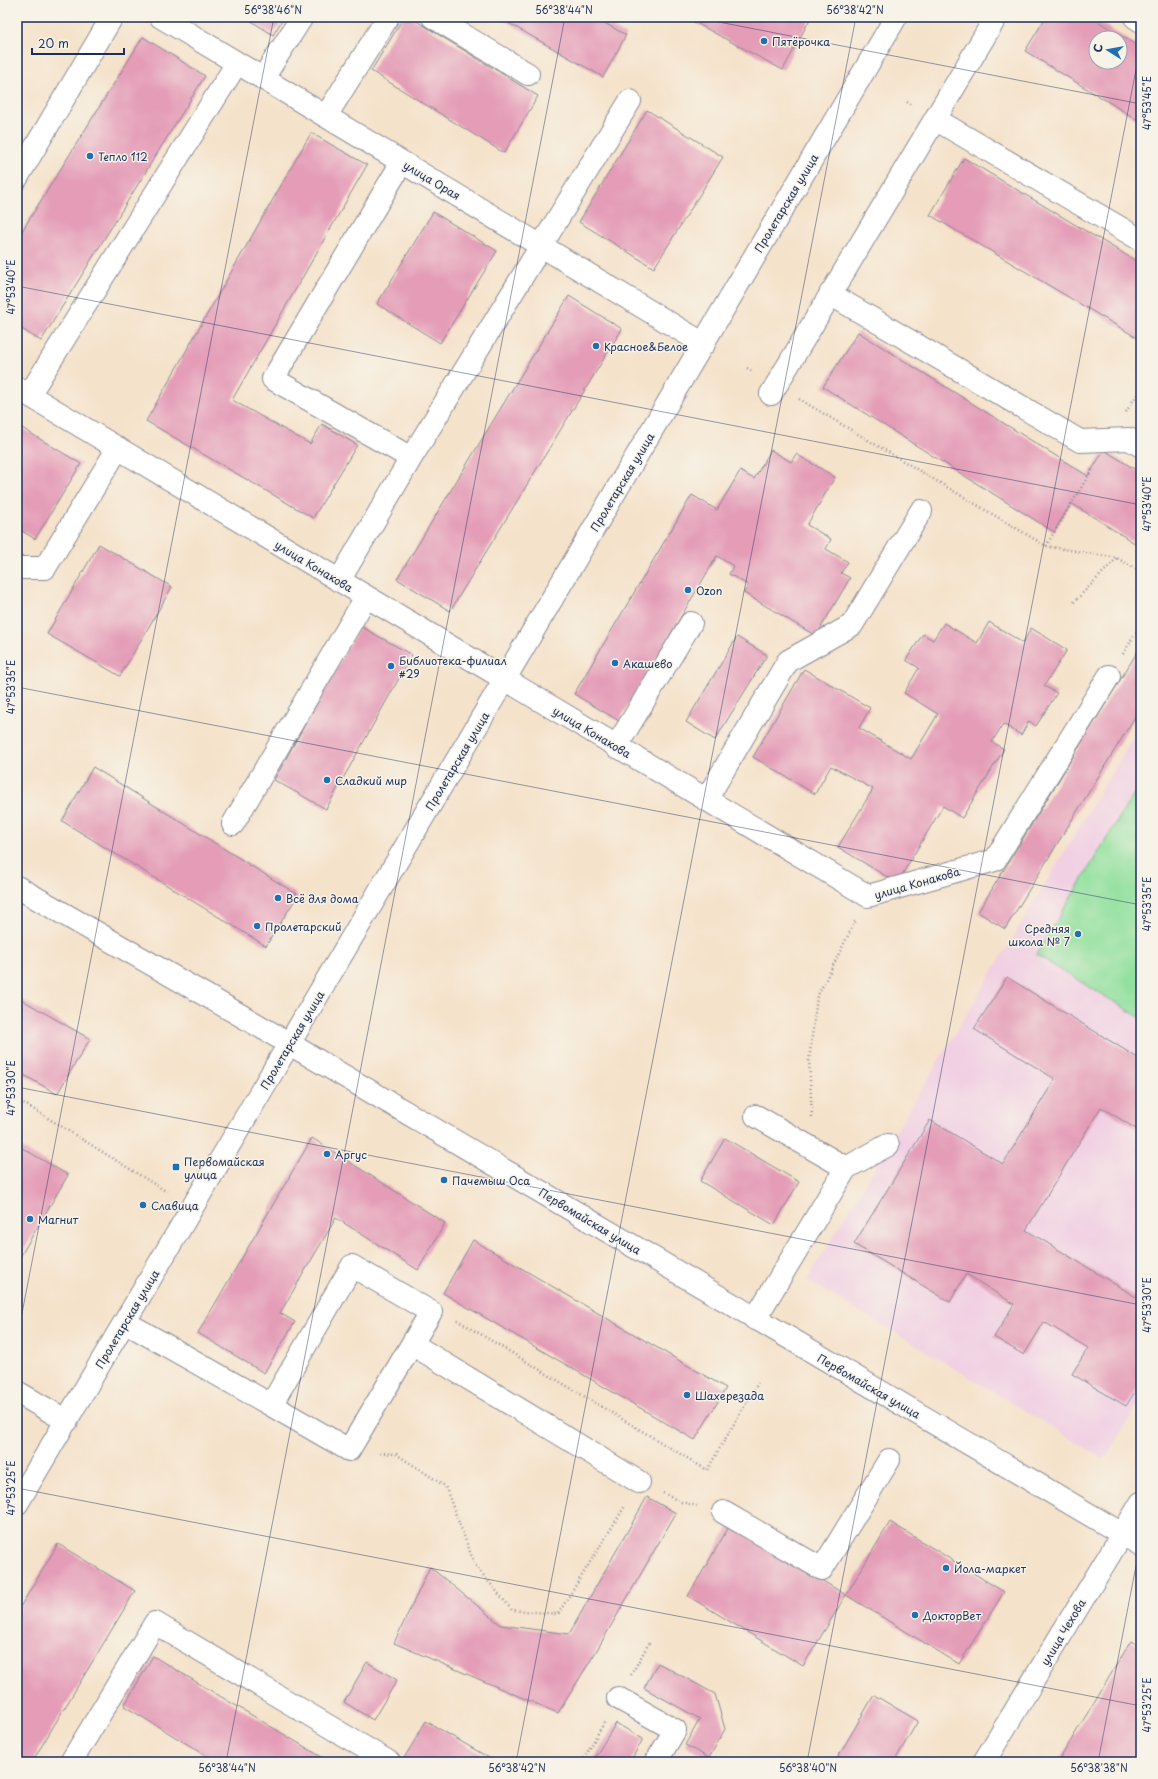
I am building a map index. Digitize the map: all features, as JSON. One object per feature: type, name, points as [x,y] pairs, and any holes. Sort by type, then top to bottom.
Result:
[{"type":"street","points":[[17,178],[112,17]]},
{"type":"street","name":"улица Орая","points":[[161,17],[704,344]]},
{"type":"street","points":[[263,78],[302,17]]},
{"type":"street","points":[[326,116],[388,17]]},
{"type":"street","points":[[433,17],[528,74]]},
{"type":"street","name":"Пролетарская улица","points":[[17,1504],[896,17]]},
{"type":"street","points":[[773,390],[996,17]]},
{"type":"street","points":[[1135,17],[1141,20]]},
{"type":"street","points":[[23,391],[237,63]]},
{"type":"street","points":[[339,581],[411,458],[630,101]]},
{"type":"street","points":[[935,119],[1141,240]]},
{"type":"street","points":[[402,162],[273,379],[411,458]]},
{"type":"street","points":[[830,294],[1080,441],[1130,439],[1141,446]]},
{"type":"street","name":"улица Конакова","points":[[23,391],[366,598],[868,896],[995,860],[1110,676]]},
{"type":"street","points":[[17,568],[45,568],[118,448]]},
{"type":"street","points":[[706,800],[788,662],[852,625],[921,511]]},
{"type":"street","points":[[233,824],[366,598]]},
{"type":"street","points":[[616,747],[691,623]]},
{"type":"street","name":"Первомайская улица","points":[[17,887],[290,1044],[1141,1545]]},
{"type":"street","points":[[756,1116],[846,1168]]},
{"type":"street","points":[[755,1319],[846,1168],[888,1145]]},
{"type":"street","points":[[125,1322],[349,1450],[431,1312],[352,1266],[271,1405]]},
{"type":"street","points":[[412,1344],[639,1482]]},
{"type":"street","points":[[17,1392],[67,1421]]},
{"type":"street","points":[[723,1512],[822,1569],[888,1460]]},
{"type":"street","name":"улица Чехова","points":[[984,1762],[1141,1503]]},
{"type":"street","points":[[71,1762],[155,1623],[389,1762]]},
{"type":"street","points":[[618,1698],[675,1730],[656,1762]]},
{"type":"path","points":[[747,368],[773,390],[1046,546],[1117,558],[1141,572]]},
{"type":"path","points":[[1074,602],[1117,558]]},
{"type":"path","points":[[1110,676],[1141,624]]},
{"type":"path","points":[[817,1151],[813,1135],[809,1061],[818,996],[868,896]]},
{"type":"path","points":[[17,1099],[167,1192]]},
{"type":"path","points":[[451,1316],[707,1470],[758,1383]]},
{"type":"path","points":[[349,1450],[396,1454],[446,1486],[475,1565],[512,1610],[558,1614],[639,1482],[681,1502],[723,1512]]},
{"type":"shaded area","name":"Средняя школа № 7","points":[[1141,724],[1141,1400],[1105,1459],[807,1280]]},
{"type":"green space","points":[[1141,782],[1141,1018],[1036,955]]},
{"type":"building","points":[[245,17],[284,17],[273,35]]},
{"type":"building","points":[[404,17],[410,17],[538,96],[504,153],[371,71]]},
{"type":"building","points":[[498,17],[594,17],[626,35],[603,77]]},
{"type":"building","name":"Пятёрочка","points":[[685,17],[811,17],[783,70]]},
{"type":"building","points":[[1046,17],[1091,17],[1112,30],[1088,30],[1088,70],[1128,70],[1128,40],[1141,48],[1141,122],[1025,51]]},
{"type":"building","points":[[143,37],[205,76],[41,341],[17,326],[17,239]]},
{"type":"building","points":[[647,110],[723,157],[654,268],[579,222]]},
{"type":"building","points":[[311,133],[367,165],[232,400],[310,444],[322,424],[357,445],[313,518],[146,421]]},
{"type":"building","points":[[964,158],[1141,264],[1141,340],[930,215]]},
{"type":"building","points":[[433,212],[497,251],[440,343],[377,304]]},
{"type":"building","points":[[569,296],[622,329],[450,611],[397,579]]},
{"type":"building","points":[[858,332],[1088,476],[1104,450],[1141,473],[1141,547],[1071,503],[1054,532],[823,387]]},
{"type":"building","points":[[17,425],[81,464],[35,539],[17,528]]},
{"type":"building","points":[[771,450],[791,462],[796,454],[835,477],[807,525],[831,539],[826,549],[848,562],[841,573],[850,578],[816,636],[744,593],[748,585],[729,574],[733,566],[717,556],[619,721],[574,694],[692,495],[717,510],[740,471],[754,479]]},
{"type":"building","points":[[99,544],[172,587],[120,676],[47,634]]},
{"type":"building","points":[[989,622],[1023,643],[1031,628],[1067,650],[1044,686],[1057,693],[1036,726],[1029,721],[1021,735],[1003,724],[992,742],[1004,749],[962,818],[943,806],[897,883],[838,847],[873,789],[831,766],[815,794],[753,757],[804,669],[870,708],[859,728],[911,759],[938,714],[904,693],[919,668],[906,660],[923,634],[933,640],[944,623],[977,643]]},
{"type":"building","points":[[360,626],[412,655],[326,809],[274,780]]},
{"type":"building","points":[[737,637],[767,655],[715,740],[686,722]]},
{"type":"building","points":[[1141,646],[1141,707],[1005,929],[978,912]]},
{"type":"building","points":[[93,767],[298,895],[266,946],[62,821]]},
{"type":"building","points":[[1007,977],[1141,1060],[1141,1132],[1101,1107],[1026,1230],[1136,1297],[1141,1288],[1141,1382],[1126,1406],[1072,1374],[1088,1348],[1044,1322],[1024,1355],[994,1337],[1014,1304],[966,1274],[950,1302],[854,1244],[930,1120],[1003,1164],[1055,1079],[974,1029]]},
{"type":"building","points":[[17,997],[90,1039],[57,1094],[17,1071]]},
{"type":"building","points":[[312,1138],[445,1223],[418,1270],[336,1218],[280,1313],[295,1322],[264,1373],[198,1333]]},
{"type":"building","points":[[725,1138],[799,1182],[774,1225],[700,1181]]},
{"type":"building","name":"Магнит","points":[[17,1145],[68,1175],[17,1262]]},
{"type":"building","points":[[473,1240],[726,1388],[695,1440],[443,1293]]},
{"type":"building","points":[[647,1497],[676,1513],[597,1650],[558,1713],[394,1643],[430,1567],[501,1625],[569,1634]]},
{"type":"building","points":[[890,1522],[1004,1592],[959,1664],[846,1595]]},
{"type":"building","points":[[730,1525],[846,1595],[803,1666],[688,1596]]},
{"type":"building","points":[[58,1544],[135,1591],[32,1762],[17,1762],[17,1612]]},
{"type":"building","points":[[1131,1641],[1141,1647],[1141,1762],[1058,1762]]},
{"type":"building","points":[[153,1656],[330,1762],[217,1762],[124,1706]]},
{"type":"building","points":[[367,1662],[397,1680],[373,1720],[344,1702]]},
{"type":"building","points":[[658,1663],[715,1694],[725,1729],[709,1758],[685,1745],[700,1719],[644,1688]]},
{"type":"building","points":[[874,1695],[918,1721],[894,1762],[835,1762]]},
{"type":"building","points":[[426,1721],[496,1762],[406,1762],[403,1760]]},
{"type":"building","points":[[616,1723],[643,1739],[630,1762],[592,1762]]},
{"type":"place","name":"Пятёрочка","points":[[764,41]]},
{"type":"place","name":"Тепло 112","points":[[90,156]]},
{"type":"place","name":"Красное&Белое","points":[[596,346]]},
{"type":"place","name":"Ozon","points":[[688,590]]},
{"type":"place","name":"Акашево","points":[[615,663]]},
{"type":"place","name":"Библиотека-филиал #29","points":[[391,666]]},
{"type":"place","name":"Сладкий мир","points":[[327,780]]},
{"type":"place","name":"Всё для дома","points":[[278,898]]},
{"type":"place","name":"Пролетарский","points":[[257,926]]},
{"type":"place","name":"Средняя школа № 7","points":[[1078,934]]},
{"type":"place","name":"Аргус","points":[[327,1154]]},
{"type":"place","name":"Первомайская улица","points":[[176,1167]]},
{"type":"place","name":"Пачемыш Оса","points":[[444,1180]]},
{"type":"place","name":"Славица","points":[[143,1205]]},
{"type":"place","name":"Магнит","points":[[30,1219]]},
{"type":"place","name":"Шахерезада","points":[[687,1395]]},
{"type":"place","name":"Йола-маркет","points":[[946,1568]]},
{"type":"place","name":"ДокторВет","points":[[915,1615]]}]
